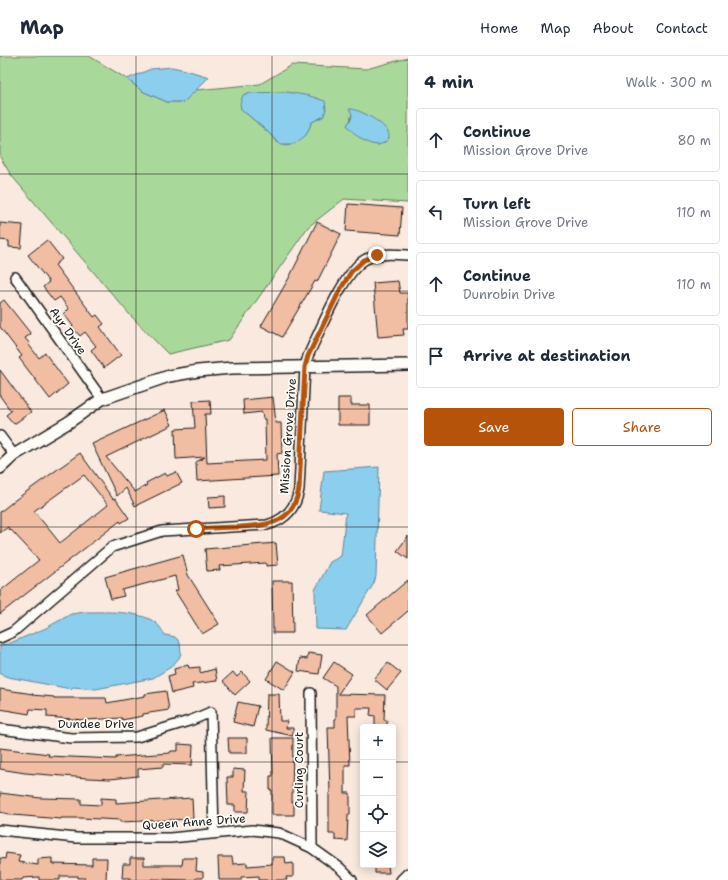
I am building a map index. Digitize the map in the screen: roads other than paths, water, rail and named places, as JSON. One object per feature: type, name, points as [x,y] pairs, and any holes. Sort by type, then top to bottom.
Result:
[{"type":"street","name":"Mission Grove Drive","points":[[0,638],[13,632],[112,547],[162,531],[266,525],[278,521],[287,515],[295,505],[299,489],[305,367],[308,356],[340,290],[351,272],[364,260],[377,255],[408,255]]},
{"type":"street","name":"Ayr Drive","points":[[15,277],[102,400]]},
{"type":"street","points":[[0,468],[14,455],[102,400],[163,378],[198,371],[232,368],[408,365]]},
{"type":"street","points":[[0,436],[14,455]]},
{"type":"street","name":"Curling Court","points":[[311,693],[312,848]]},
{"type":"street","name":"Dundee Drive","points":[[0,729],[71,738],[137,737],[192,720],[211,712],[214,833]]},
{"type":"street","name":"Queen Anne Drive","points":[[0,830],[76,838],[170,838],[252,830],[279,833],[312,848],[340,868],[352,880]]},
{"type":"street","points":[[401,880],[408,873]]},
{"type":"water","points":[[172,67],[209,77],[184,102],[167,102],[142,91],[127,79],[151,69]]},
{"type":"water","points":[[287,92],[310,96],[325,101],[326,109],[324,116],[312,122],[306,135],[294,144],[281,144],[277,142],[269,133],[241,109],[240,104],[243,95],[248,93]]},
{"type":"water","points":[[349,109],[364,113],[381,124],[386,128],[389,138],[384,143],[378,145],[366,142],[355,134],[347,125],[352,117],[352,113]]},
{"type":"water","points":[[379,467],[376,576],[374,583],[346,630],[316,629],[315,590],[330,562],[341,556],[346,513],[319,510],[324,471]]},
{"type":"water","points":[[85,612],[122,613],[149,619],[160,627],[165,635],[175,637],[178,640],[180,643],[181,653],[179,658],[171,667],[153,678],[96,689],[73,687],[71,689],[8,677],[0,674],[0,645],[8,644],[46,628],[71,614]]}]
